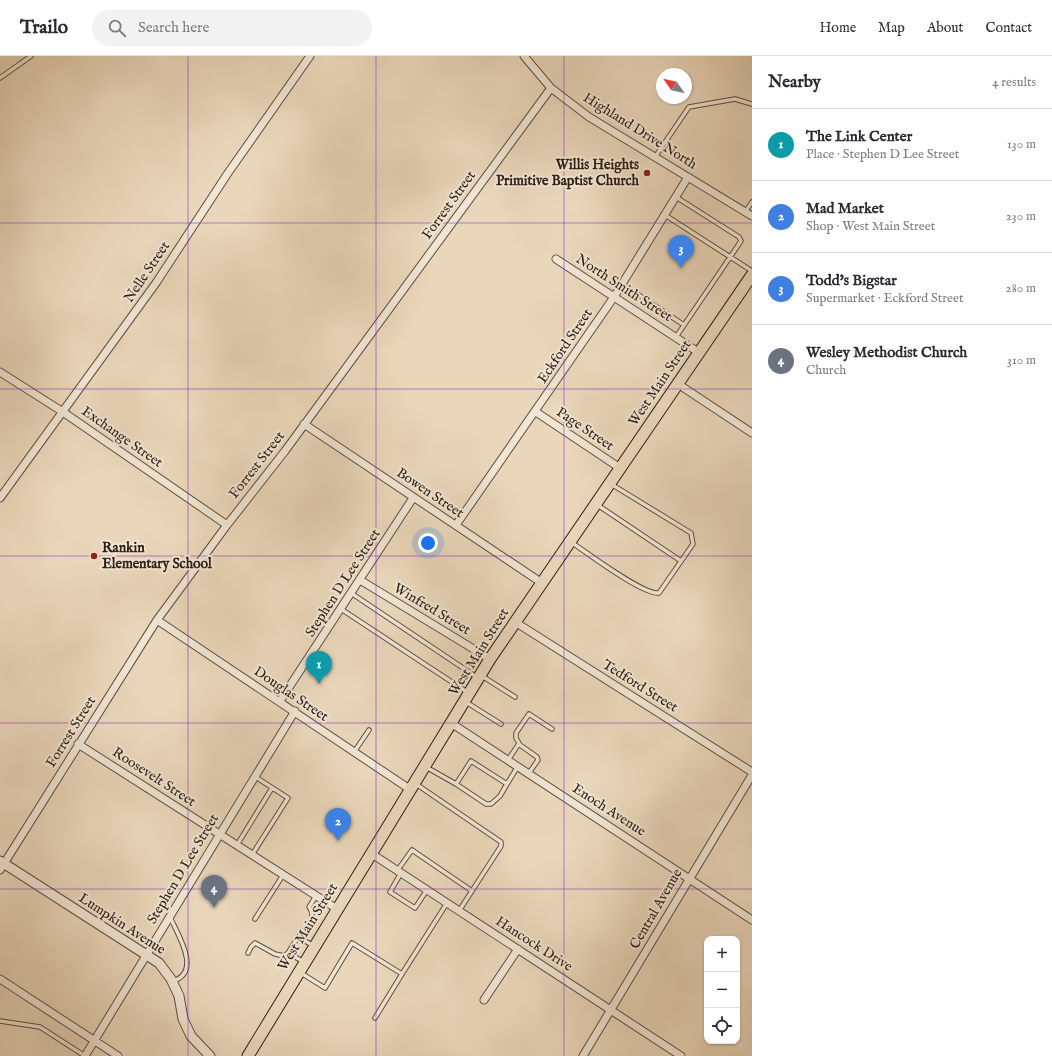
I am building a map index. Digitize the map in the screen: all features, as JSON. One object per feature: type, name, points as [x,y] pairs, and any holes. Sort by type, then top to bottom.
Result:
[{"type":"main road","name":"West Main Street","points":[[248,1056],[490,660],[678,384],[698,352],[752,275]]},
{"type":"street","name":"Nelle Street","points":[[0,498],[156,283],[228,173],[310,56]]},
{"type":"street","name":"Highland Drive North","points":[[524,56],[551,88],[589,117],[749,214]]},
{"type":"street","name":"Forrest Street","points":[[1,864],[156,620],[227,525],[285,451],[551,88]]},
{"type":"street","name":"Eckford Street","points":[[456,526],[614,297],[688,177]]},
{"type":"street","name":"North Smith Street","points":[[556,259],[698,352]]},
{"type":"street","name":"Exchange Street","points":[[0,372],[63,412],[227,525]]},
{"type":"street","points":[[678,384],[752,433]]},
{"type":"street","name":"Page Street","points":[[536,412],[620,468]]},
{"type":"street","name":"Bowen Street","points":[[304,424],[542,583]]},
{"type":"street","name":"Stephen D Lee Street","points":[[280,701],[413,498]]},
{"type":"street","name":"Winfred Street","points":[[360,580],[490,660]]},
{"type":"street","name":"Douglas Street","points":[[156,620],[280,701],[354,752],[413,787]]},
{"type":"street","name":"Tedford Street","points":[[515,622],[752,774]]},
{"type":"street","name":"Stephen D Lee Street","points":[[85,1056],[147,956],[218,835],[295,711]]},
{"type":"street","name":"Enoch Avenue","points":[[451,723],[689,877],[752,920]]},
{"type":"street","name":"Roosevelt Street","points":[[78,744],[218,835],[337,909]]},
{"type":"street","name":"Central Avenue","points":[[583,1056],[612,1010],[689,877],[752,774]]},
{"type":"street","name":"Hancock Drive","points":[[372,854],[681,1056]]},
{"type":"street","name":"Lumpkin Avenue","points":[[1,864],[160,964],[172,981],[179,996],[182,1019],[191,1036],[210,1056]]},
{"type":"street","points":[[484,1000],[518,949]]},
{"type":"street","points":[[0,979],[118,1056]]},
{"type":"lane","points":[[0,78],[30,56]]},
{"type":"lane","points":[[655,157],[689,107],[735,99],[752,104]]},
{"type":"lane","points":[[676,197],[739,237],[741,241],[676,337]]},
{"type":"lane","points":[[749,214],[752,202]]},
{"type":"lane","points":[[665,215],[752,271]]},
{"type":"lane","points":[[622,284],[684,325]]},
{"type":"lane","points":[[570,541],[604,566],[654,594],[659,593],[693,544],[691,533],[610,483]]},
{"type":"lane","points":[[596,504],[681,561]]},
{"type":"lane","points":[[351,593],[480,677],[515,697]]},
{"type":"lane","points":[[341,609],[467,698],[501,724]]},
{"type":"lane","points":[[529,773],[538,760],[537,757],[520,745],[516,738],[516,733],[529,714],[552,728]]},
{"type":"lane","points":[[354,752],[369,730]]},
{"type":"lane","points":[[508,760],[518,745],[520,745]]},
{"type":"lane","points":[[456,784],[471,761],[507,784]]},
{"type":"lane","points":[[425,766],[486,804],[491,804],[500,796],[518,766]]},
{"type":"lane","points":[[252,856],[288,798],[254,776]]},
{"type":"lane","points":[[413,787],[501,842],[501,846],[459,911]]},
{"type":"lane","points":[[236,846],[272,788]]},
{"type":"lane","points":[[427,890],[415,908],[390,892],[399,872],[412,850],[472,891]]},
{"type":"lane","points":[[256,919],[283,875]]},
{"type":"lane","points":[[248,953],[255,943],[275,954],[284,956],[288,953],[312,918],[312,911],[309,907],[316,896]]},
{"type":"lane","points":[[375,1018],[447,903]]},
{"type":"lane","points":[[170,916],[186,952],[187,966],[187,972],[180,979],[172,981]]},
{"type":"lane","points":[[298,937],[314,946]]},
{"type":"lane","points":[[288,953],[301,967],[325,988],[352,943],[402,974]]},
{"type":"lane","points":[[0,1021],[40,1027],[85,1056]]},
{"type":"place","name":"Willis Heights Primitive Baptist Church","points":[[647,173]]},
{"type":"place","name":"Todd's Bigstar","points":[[681,268]]},
{"type":"place","name":"Rankin Elementary School","points":[[94,556]]},
{"type":"place","name":"The Link Center","points":[[319,684]]},
{"type":"place","name":"Mad Market","points":[[338,841]]},
{"type":"place","name":"Wesley Methodist Church","points":[[214,908]]}]
